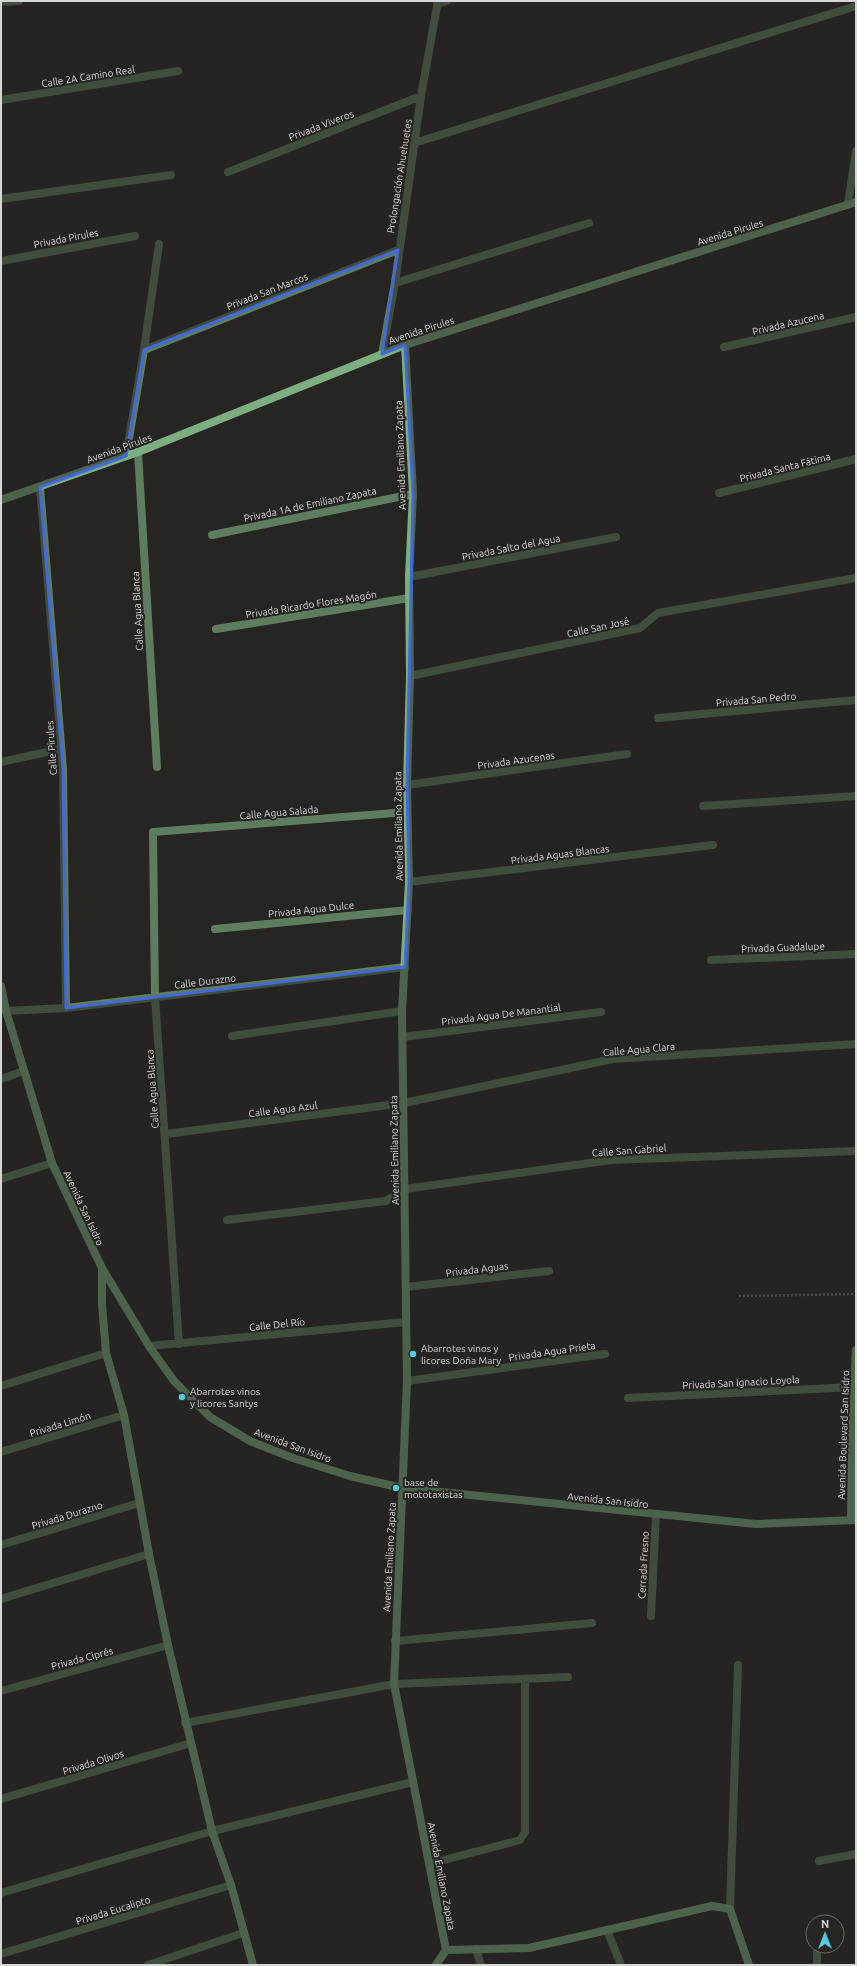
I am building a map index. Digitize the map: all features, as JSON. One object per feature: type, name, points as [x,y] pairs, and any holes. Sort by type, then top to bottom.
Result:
[{"type":"main road","name":"Avenida Pirules","points":[[1,500],[138,452],[405,345],[852,203]]},
{"type":"main road","name":"Avenida Emiliano Zapata","points":[[405,345],[413,494],[408,598],[410,676],[407,812],[409,882],[402,1011],[407,1381],[394,1684],[446,1950]]},
{"type":"main road","name":"Avenida San Isidro","points":[[1,986],[6,1011],[52,1163],[102,1268],[149,1346],[174,1381],[210,1417],[250,1441],[293,1458],[350,1476],[402,1488],[756,1524],[854,1520]]},
{"type":"main road","points":[[102,1268],[102,1304],[106,1353],[124,1416],[139,1503],[168,1645],[185,1723],[212,1831],[231,1885],[253,1965]]},
{"type":"main road","name":"Avenida Boulevard San Isidro","points":[[854,1520],[854,1388],[856,1350]]},
{"type":"main road","points":[[436,1965],[446,1950],[529,1948],[712,1906],[730,1909],[750,1965]]},
{"type":"street","points":[[1,2],[19,1]]},
{"type":"street","points":[[437,2],[447,1]]},
{"type":"street","name":"Prolongación Ahuehuetes","points":[[382,354],[395,283],[398,250],[421,96],[437,2]]},
{"type":"street","points":[[414,144],[856,6]]},
{"type":"street","name":"Calle 2A Camino Real","points":[[1,100],[178,71]]},
{"type":"street","name":"Privada Viveros","points":[[228,172],[421,96]]},
{"type":"street","points":[[852,203],[856,151]]},
{"type":"street","points":[[1,199],[171,175]]},
{"type":"street","points":[[395,283],[589,223]]},
{"type":"street","name":"Privada Pirules","points":[[1,261],[135,236]]},
{"type":"street","points":[[126,456],[144,350],[159,244]]},
{"type":"street","name":"Privada San Marcos","points":[[144,350],[398,250]]},
{"type":"street","name":"Privada Azucena","points":[[724,348],[856,317]]},
{"type":"street","name":"Calle Agua Blanca","points":[[138,452],[157,768]]},
{"type":"street","name":"Privada Santa Fátima","points":[[719,493],[856,459]]},
{"type":"street","name":"Calle Pirules","points":[[40,487],[61,749],[66,1008]]},
{"type":"street","name":"Privada 1A de Emiliano Zapata","points":[[212,535],[413,494]]},
{"type":"street","name":"Privada Salto del Agua","points":[[409,577],[616,537]]},
{"type":"street","name":"Calle San José","points":[[410,676],[640,628],[658,613],[856,578]]},
{"type":"street","name":"Privada Ricardo Flores Magón","points":[[216,629],[408,598]]},
{"type":"street","name":"Privada San Pedro","points":[[658,718],[856,700]]},
{"type":"street","points":[[1,762],[61,749]]},
{"type":"street","name":"Privada Azucenas","points":[[407,785],[627,754]]},
{"type":"street","points":[[703,806],[856,796]]},
{"type":"street","name":"Calle Agua Salada","points":[[153,832],[407,812]]},
{"type":"street","name":"Calle Agua Blanca","points":[[153,832],[155,997],[166,1134],[178,1344]]},
{"type":"street","name":"Privada Aguas Blancas","points":[[409,882],[713,845]]},
{"type":"street","name":"Privada Agua Dulce","points":[[215,928],[408,910]]},
{"type":"street","name":"Privada Guadalupe","points":[[711,960],[856,954]]},
{"type":"street","name":"Calle Durazno","points":[[6,1011],[66,1008],[405,967]]},
{"type":"street","points":[[232,1036],[402,1011]]},
{"type":"street","name":"Privada Agua De Manantial","points":[[403,1037],[601,1012]]},
{"type":"street","name":"Calle Agua Clara","points":[[404,1104],[613,1059],[856,1044]]},
{"type":"street","points":[[1,1078],[24,1071]]},
{"type":"street","name":"Calle Agua Azul","points":[[166,1134],[404,1104]]},
{"type":"street","name":"Calle San Gabriel","points":[[405,1189],[611,1160],[856,1151]]},
{"type":"street","points":[[1,1179],[52,1163]]},
{"type":"street","points":[[227,1220],[386,1201],[405,1189]]},
{"type":"street","name":"Privada Aguas","points":[[406,1287],[549,1271]]},
{"type":"street","name":"Calle Del Río","points":[[149,1346],[406,1322]]},
{"type":"street","points":[[1,1386],[106,1353]]},
{"type":"street","name":"Privada Agua Prieta","points":[[407,1381],[605,1354]]},
{"type":"street","name":"Privada San Ignacio Loyola","points":[[628,1398],[854,1388]]},
{"type":"street","name":"Privada Limón","points":[[1,1452],[124,1416]]},
{"type":"street","name":"Privada Durazno","points":[[1,1545],[139,1503]]},
{"type":"street","name":"Cerrada Fresno","points":[[651,1616],[656,1514]]},
{"type":"street","points":[[1,1599],[149,1554]]},
{"type":"street","points":[[395,1641],[592,1623]]},
{"type":"street","name":"Privada Ciprés","points":[[1,1691],[168,1645]]},
{"type":"street","points":[[730,1909],[738,1665]]},
{"type":"street","points":[[185,1723],[394,1684],[568,1677]]},
{"type":"street","points":[[429,1864],[520,1840],[526,1832],[526,1678]]},
{"type":"street","name":"Privada Olivos","points":[[1,1799],[191,1743]]},
{"type":"street","points":[[1,1893],[212,1831],[413,1782]]},
{"type":"street","points":[[820,1860],[856,1854]]},
{"type":"street","name":"Privada Eucalipto","points":[[1,1954],[231,1885]]},
{"type":"street","points":[[606,1930],[621,1965]]},
{"type":"street","points":[[148,1965],[243,1933]]},
{"type":"street","points":[[476,1949],[481,1965]]},
{"type":"street","points":[[817,1954],[818,1965]]},
{"type":"path","points":[[739,1296],[856,1294]]},
{"type":"highlighted area","points":[[398,250],[382,354],[405,345],[413,494],[407,785],[409,882],[405,967],[66,1008],[63,769],[40,487],[126,456],[144,350]]},
{"type":"place","name":"Abarrotes vinos y licores Doña Mary","points":[[413,1354]]},
{"type":"place","name":"Abarrotes vinos y licores Santys","points":[[182,1397]]},
{"type":"place","name":"base de mototaxistas","points":[[396,1488]]}]
